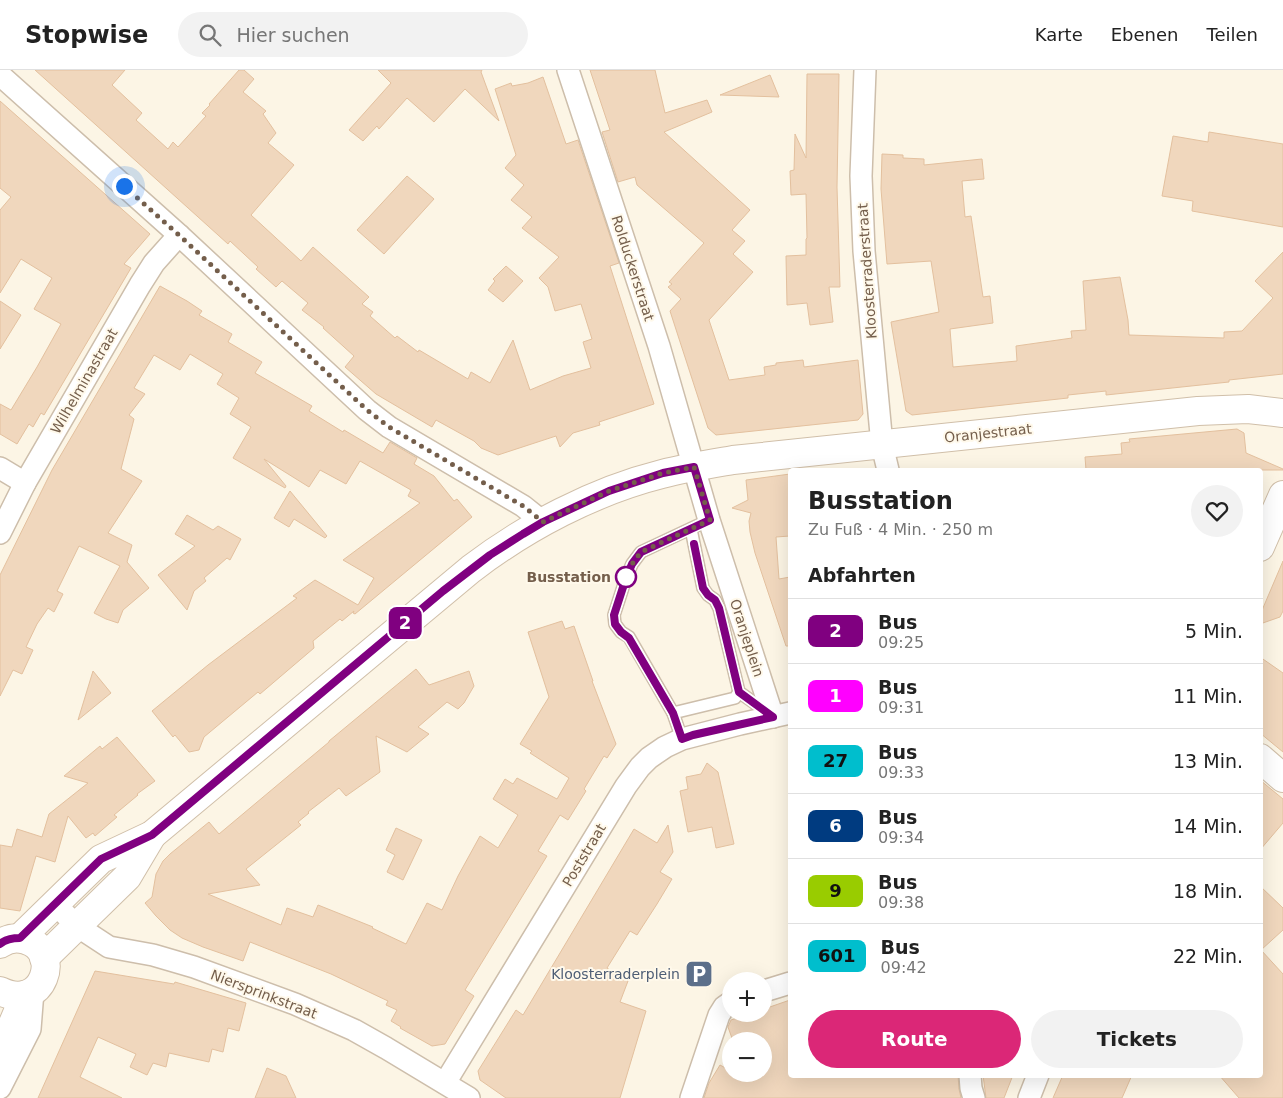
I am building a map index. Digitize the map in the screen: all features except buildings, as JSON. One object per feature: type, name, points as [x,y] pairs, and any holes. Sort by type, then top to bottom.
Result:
[{"type":"main road","name":"Oranjestraat","points":[[152,835],[443,591],[490,555],[543,522],[609,491],[663,473],[734,460],[885,457],[1198,411],[1248,409],[1283,413]]},
{"type":"main road","points":[[1263,540],[1283,495]]},
{"type":"main road","points":[[1263,761],[1283,778]]},
{"type":"main road","points":[[6,941],[55,904],[101,859],[152,835]]},
{"type":"main road","points":[[44,958],[126,877],[152,835]]},
{"type":"main road","points":[[0,1054],[12,992],[40,985],[46,967],[39,948],[31,942],[6,941]]},
{"type":"street","name":"Rolduckerstraat","points":[[568,70],[659,346],[694,467]]},
{"type":"street","name":"Kloosterraderstraat","points":[[865,70],[862,176],[864,251],[885,457]]},
{"type":"street","points":[[0,75],[179,235],[367,410],[389,427],[523,506],[543,522]]},
{"type":"street","name":"Wilhelminastraat","points":[[0,533],[25,483],[105,344],[154,263],[179,235]]},
{"type":"street","name":"Oranjeplein","points":[[694,467],[700,524],[781,715]]},
{"type":"street","points":[[0,468],[25,483]]},
{"type":"street","name":"Poststraat","points":[[445,1083],[626,786],[640,767],[665,747],[682,739],[781,715]]},
{"type":"street","name":"Niersprinkstraat","points":[[55,904],[77,926],[108,948],[153,955],[170,960],[203,970],[295,1004],[354,1030],[469,1098]]},
{"type":"street","points":[[772,989],[788,984]]},
{"type":"street","points":[[0,1088],[30,1029],[12,992]]},
{"type":"street","points":[[691,1098],[722,1011]]},
{"type":"street","points":[[970,1078],[974,1098]]},
{"type":"street","points":[[1029,1098],[1037,1078]]},
{"type":"lane","name":"Oranjeplein","points":[[673,713],[735,698],[739,692],[719,608],[715,600],[703,588],[700,524]]},
{"type":"lane","points":[[682,739],[673,713],[629,638],[615,624],[614,615],[632,564],[641,552],[700,524]]},
{"type":"lane","name":"Oranjeplein","points":[[739,692],[781,715]]},
{"type":"bus line","name":"2","points":[[0,944],[12,938],[20,938],[101,859],[152,835],[443,591],[490,555],[543,522],[587,501],[609,491],[663,473],[694,467],[710,520],[641,552],[632,564],[626,578],[614,615],[615,624],[629,638],[673,713],[682,739],[773,717],[739,692],[719,608],[715,600],[704,591],[694,544]]},
{"type":"place","name":"Busstation","points":[[626,577]]},
{"type":"place","name":"Kloosterraderplein","points":[[699,974]]},
{"type":"route","points":[[124,186],[367,410],[389,427],[523,506],[543,522],[609,491],[663,473],[694,467],[710,520],[641,552],[632,564],[626,577]]}]
